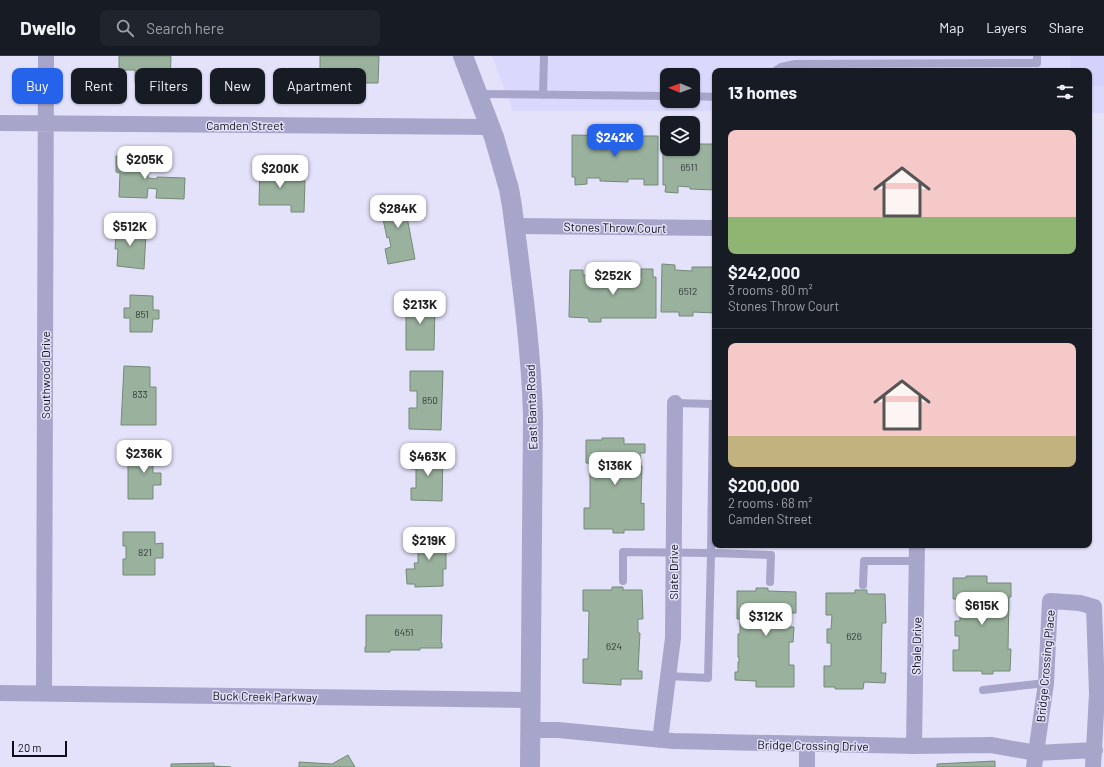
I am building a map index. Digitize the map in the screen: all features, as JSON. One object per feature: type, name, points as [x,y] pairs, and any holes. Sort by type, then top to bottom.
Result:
[{"type":"street","name":"Southwood Drive","points":[[44,693],[46,56]]},
{"type":"street","name":"East Banta Road","points":[[463,56],[490,127],[509,188],[527,322],[532,391],[530,767]]},
{"type":"street","name":"Camden Street","points":[[0,123],[490,127]]},
{"type":"street","name":"Stones Throw Court","points":[[515,226],[712,228]]},
{"type":"street","name":"Slate Drive","points":[[660,740],[673,638],[675,403]]},
{"type":"street","name":"Shale Drive","points":[[914,746],[917,548]]},
{"type":"street","name":"Bridge Crossing Place","points":[[1035,760],[1046,683],[1050,601],[1080,603],[1094,607],[1100,694],[1093,767]]},
{"type":"street","name":"Buck Creek Parkway","points":[[0,693],[531,700]]},
{"type":"street","name":"Bridge Crossing Drive","points":[[531,730],[558,730],[660,740],[753,744],[914,746],[991,745],[1035,760],[1095,750]]},
{"type":"street","points":[[807,744],[807,767]]},
{"type":"lane","points":[[543,95],[544,56]]},
{"type":"lane","points":[[779,68],[795,64],[1037,63],[1037,56]]},
{"type":"lane","points":[[477,94],[660,96]]},
{"type":"lane","points":[[700,96],[712,97]]},
{"type":"lane","points":[[675,403],[712,404]]},
{"type":"lane","points":[[668,676],[708,678],[712,478]]},
{"type":"lane","points":[[623,581],[624,552],[771,554],[770,582]]},
{"type":"lane","points":[[863,585],[864,561],[917,561]]},
{"type":"lane","points":[[983,690],[1046,683]]},
{"type":"shaded area","points":[[492,56],[1104,56],[1104,113],[1092,113],[1092,68],[712,68],[712,111],[513,111]]},
{"type":"shaded area","points":[[1071,56],[1104,56],[1104,86],[1092,86],[1092,68],[1070,68]]},
{"type":"building","points":[[119,56],[171,56],[171,68],[135,68],[135,70],[127,70],[127,68],[119,68]]},
{"type":"building","points":[[320,56],[379,56],[378,83],[366,83],[366,68],[320,68]]},
{"type":"building","points":[[627,132],[639,132],[639,136],[658,136],[658,185],[644,185],[644,179],[628,179],[628,182],[600,181],[600,178],[587,178],[587,184],[575,185],[575,177],[572,177],[572,135],[627,136]]},
{"type":"building","points":[[700,144],[712,144],[712,190],[690,189],[690,187],[678,186],[678,193],[665,192],[666,185],[663,185],[663,156],[700,156]]},
{"type":"building","points":[[116,156],[148,157],[148,178],[185,178],[184,199],[156,198],[157,189],[148,188],[147,198],[119,197],[120,173],[116,172]]},
{"type":"building","points":[[260,163],[282,163],[281,180],[305,181],[304,212],[291,212],[291,205],[259,205]]},
{"type":"building","points":[[400,196],[401,205],[415,202],[418,215],[407,217],[415,259],[388,264],[385,249],[391,247],[389,237],[387,238],[379,200]]},
{"type":"building","points":[[119,222],[132,223],[132,233],[146,234],[144,269],[117,266],[118,249],[115,249],[116,234],[118,234]]},
{"type":"building","points":[[662,264],[675,265],[675,270],[692,271],[692,267],[712,267],[712,313],[693,312],[693,316],[679,316],[679,312],[661,312]]},
{"type":"building","points":[[641,269],[653,269],[653,277],[656,277],[656,318],[601,318],[601,322],[589,322],[588,318],[569,317],[570,270],[583,270],[583,275],[601,276],[601,272],[627,272],[627,276],[641,276]]},
{"type":"building","points":[[130,295],[153,296],[153,310],[159,310],[159,319],[153,319],[152,332],[130,332],[130,318],[124,318],[124,308],[130,308]]},
{"type":"building","points":[[414,296],[428,296],[428,305],[435,305],[434,350],[406,350],[406,305],[413,305]]},
{"type":"building","points":[[124,366],[150,367],[150,387],[156,387],[156,425],[121,425]]},
{"type":"building","points":[[410,371],[443,371],[441,430],[409,429],[409,408],[417,408],[417,391],[410,391]]},
{"type":"building","points":[[602,438],[624,438],[624,444],[645,444],[645,453],[640,453],[642,466],[641,504],[644,503],[644,530],[624,530],[624,533],[613,533],[613,529],[584,529],[584,508],[590,508],[590,463],[586,463],[586,440],[602,440]]},
{"type":"building","points":[[139,447],[161,448],[161,465],[153,465],[153,473],[161,473],[161,485],[153,485],[153,499],[128,499],[128,460],[139,460]]},
{"type":"building","points":[[411,454],[443,454],[442,501],[411,500],[411,488],[416,488],[416,469],[411,469]]},
{"type":"building","points":[[418,531],[443,531],[444,551],[446,551],[446,569],[443,569],[443,586],[415,587],[415,584],[407,584],[406,569],[415,569],[414,563],[418,563]]},
{"type":"building","points":[[123,532],[155,532],[155,544],[163,543],[163,558],[155,558],[155,575],[123,575],[123,559],[126,559],[126,546],[123,546]]},
{"type":"building","points":[[966,576],[987,576],[987,583],[1011,583],[1011,597],[1009,597],[1008,649],[1011,649],[1010,671],[993,671],[993,674],[982,674],[982,671],[953,671],[953,650],[959,650],[959,636],[955,636],[955,621],[960,621],[960,599],[953,599],[953,578],[966,578]]},
{"type":"building","points":[[612,587],[623,587],[623,590],[642,590],[643,619],[638,619],[638,633],[640,633],[638,671],[642,671],[642,679],[621,679],[621,685],[583,683],[583,659],[588,659],[589,611],[583,611],[583,590],[612,590]]},
{"type":"building","points":[[756,588],[768,588],[768,591],[796,592],[796,613],[789,613],[789,627],[794,627],[793,642],[789,642],[789,665],[794,665],[794,687],[756,687],[756,681],[735,680],[735,672],[738,672],[738,634],[740,634],[740,619],[737,619],[737,591],[756,591]]},
{"type":"building","points":[[855,590],[867,590],[867,594],[885,594],[886,623],[882,623],[881,673],[886,673],[885,683],[864,682],[863,689],[835,689],[835,687],[824,687],[824,666],[831,666],[831,643],[827,643],[827,629],[831,629],[832,615],[826,615],[826,593],[855,593]]},
{"type":"building","points":[[366,615],[442,615],[442,648],[390,650],[390,652],[365,652]]},
{"type":"building","points":[[348,755],[355,767],[299,767],[299,762],[332,764]]},
{"type":"building","points":[[995,761],[995,767],[937,767],[937,764]]},
{"type":"building","points":[[214,763],[214,766],[231,767],[171,767],[171,764]]}]
